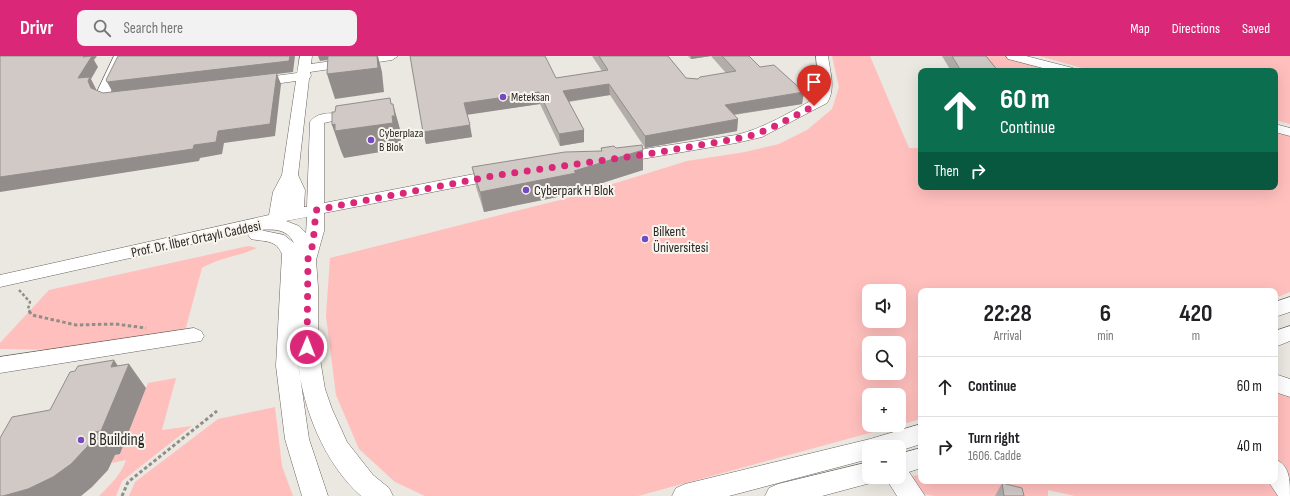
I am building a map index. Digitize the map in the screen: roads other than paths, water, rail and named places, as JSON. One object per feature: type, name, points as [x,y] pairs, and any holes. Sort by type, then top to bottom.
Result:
[{"type":"street","points":[[120,56],[103,94],[106,98],[114,100],[136,98]]},
{"type":"street","points":[[242,84],[305,67],[392,56]]},
{"type":"street","points":[[604,159],[648,154],[736,139],[757,134],[775,126],[822,100],[826,91],[822,56]]},
{"type":"street","points":[[1012,56],[1057,68]]},
{"type":"street","points":[[277,218],[281,192],[290,175],[305,67]]},
{"type":"street","points":[[308,259],[313,244],[316,210],[317,122],[321,119],[332,116]]},
{"type":"street","points":[[1278,129],[1290,132]]},
{"type":"street","points":[[251,225],[295,214],[513,172]]},
{"type":"street","points":[[290,175],[297,190],[295,214]]},
{"type":"street","name":"Prof. Dr. İlber Ortaylı Caddesi","points":[[6,287],[251,225],[278,225],[290,228],[297,234],[304,244],[308,259],[307,347],[311,376],[322,415],[334,442],[350,468],[365,486],[380,496]]},
{"type":"street","name":"Prof. Dr. İlber Ortaylı Caddesi","points":[[6,287],[230,238],[265,235],[280,239],[288,245],[291,254],[287,366],[290,395],[297,439],[315,496]]},
{"type":"street","points":[[1278,309],[1290,304]]},
{"type":"street","points":[[1278,338],[1290,333]]},
{"type":"street","points":[[0,365],[194,336]]},
{"type":"street","points":[[1278,384],[1290,388]]},
{"type":"street","points":[[901,440],[918,435]]},
{"type":"street","points":[[685,496],[735,490],[862,451]]},
{"type":"street","points":[[906,463],[918,459]]},
{"type":"street","points":[[1278,474],[1290,492]]},
{"type":"street","points":[[778,496],[862,475]]},
{"type":"street","points":[[903,484],[912,496]]},
{"type":"place","name":"Meteksan","points":[[503,97]]},
{"type":"place","name":"Cyberplaza B Blok","points":[[371,140]]},
{"type":"place","name":"Cyberpark H Blok","points":[[526,190]]},
{"type":"place","name":"Bilkent Üniversitesi","points":[[645,239]]},
{"type":"place","name":"B Building","points":[[81,440]]}]
